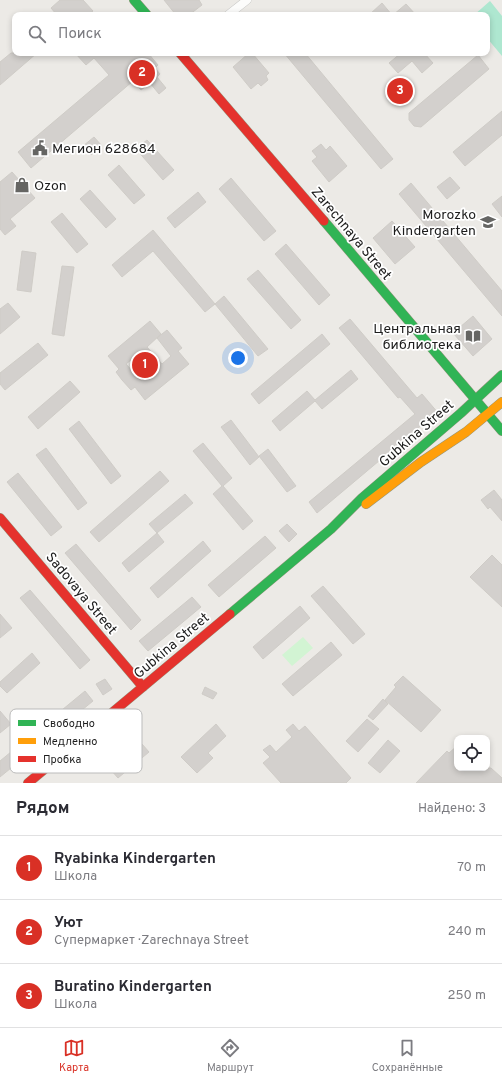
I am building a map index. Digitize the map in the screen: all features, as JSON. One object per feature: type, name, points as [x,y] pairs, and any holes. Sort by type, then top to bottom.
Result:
[{"type":"main road","points":[[134,0],[144,12]]},
{"type":"main road","name":"Zarechnaya Street","points":[[184,56],[502,431]]},
{"type":"main road","name":"Gubkina Street","points":[[117,709],[331,529],[362,498],[502,375]]},
{"type":"main road","name":"Gubkina Street","points":[[331,529],[366,505],[421,462],[466,432],[502,402]]},
{"type":"main road","name":"Sadovaya Street","points":[[0,518],[143,687]]},
{"type":"main road","name":"Gubkina Street","points":[[28,783],[40,773]]},
{"type":"street","points":[[232,12],[247,0]]},
{"type":"green space","points":[[490,1],[502,16],[502,56],[490,42],[490,12],[477,12]]},
{"type":"green space","points":[[303,637],[313,648],[292,666],[282,655]]},
{"type":"building","points":[[60,0],[83,0],[93,11],[54,12],[51,8]]},
{"type":"building","points":[[164,0],[199,0],[202,5],[193,12],[174,12]]},
{"type":"building","points":[[382,3],[390,12],[372,12]]},
{"type":"building","points":[[406,4],[413,12],[397,12]]},
{"type":"building","points":[[11,53],[12,56],[34,56],[0,85],[0,62]]},
{"type":"building","points":[[78,56],[150,56],[158,65],[155,68],[160,74],[157,77],[166,88],[159,94],[150,83],[141,90],[133,81],[31,168],[18,152],[109,75],[94,58],[86,65]]},
{"type":"building","points":[[246,56],[255,56],[269,73],[266,76],[268,80],[261,86],[258,83],[251,89],[233,67]]},
{"type":"building","points":[[287,56],[307,56],[393,159],[381,169]]},
{"type":"building","points":[[397,56],[427,56],[433,63],[422,73],[412,61],[398,73],[389,63]]},
{"type":"building","points":[[477,56],[479,56],[489,69],[421,127],[414,126],[409,120],[409,113]]},
{"type":"building","points":[[502,111],[502,135],[465,166],[453,152]]},
{"type":"building","points":[[94,137],[102,146],[91,155],[83,146]]},
{"type":"building","points":[[147,140],[174,170],[163,180],[136,149]]},
{"type":"building","points":[[321,144],[326,150],[330,146],[347,166],[329,182],[312,161],[317,157],[312,151]]},
{"type":"building","points":[[119,165],[145,195],[134,204],[108,175]]},
{"type":"building","points":[[12,172],[35,198],[10,219],[16,226],[5,235],[0,229],[0,182]]},
{"type":"building","points":[[450,177],[460,188],[447,199],[437,187]]},
{"type":"building","points":[[231,178],[276,231],[264,241],[219,189]]},
{"type":"building","points":[[411,183],[502,291],[502,316],[399,194]]},
{"type":"building","points":[[90,190],[116,219],[106,228],[80,199]]},
{"type":"building","points":[[198,192],[206,202],[175,228],[167,218]]},
{"type":"building","points":[[502,196],[502,217],[492,204]]},
{"type":"building","points":[[62,213],[88,244],[77,253],[51,222]]},
{"type":"building","points":[[392,221],[415,247],[395,264],[373,238]]},
{"type":"building","points":[[153,230],[215,304],[205,312],[153,251],[122,277],[112,265]]},
{"type":"building","points":[[286,244],[330,295],[319,305],[275,254]]},
{"type":"building","points":[[22,251],[36,253],[31,292],[17,290]]},
{"type":"building","points":[[62,266],[74,267],[64,336],[52,334]]},
{"type":"building","points":[[258,270],[301,320],[291,329],[247,279]]},
{"type":"building","points":[[224,296],[268,349],[258,356],[215,304]]},
{"type":"building","points":[[8,303],[20,317],[0,334],[0,309]]},
{"type":"building","name":"Центральная библиотека","points":[[473,316],[492,339],[473,356],[453,333]]},
{"type":"building","points":[[350,319],[417,398],[422,394],[439,414],[424,425],[423,424],[317,513],[309,502],[415,414],[400,397],[398,398],[339,328]]},
{"type":"building","points":[[150,321],[161,334],[147,347],[162,364],[171,356],[157,338],[167,330],[182,348],[178,351],[189,364],[145,400],[135,387],[131,390],[122,380],[116,372],[119,369],[108,356]],"holes":[[[137,355],[151,372],[141,381],[126,364]]]},
{"type":"building","points":[[322,334],[330,344],[259,404],[251,394]]},
{"type":"building","points":[[38,343],[48,355],[5,390],[0,384],[0,373]]},
{"type":"building","points":[[351,370],[358,379],[322,409],[315,401],[280,431],[272,421],[307,391],[315,400]]},
{"type":"building","points":[[70,381],[80,392],[38,429],[28,417]]},
{"type":"building","points":[[231,420],[259,457],[250,465],[221,427]]},
{"type":"building","points":[[79,421],[121,476],[111,484],[69,429]]},
{"type":"building","points":[[203,443],[232,478],[223,486],[253,521],[243,530],[213,494],[222,486],[193,451]]},
{"type":"building","points":[[46,448],[87,503],[78,510],[36,455]]},
{"type":"building","points":[[268,449],[296,486],[287,492],[259,456]]},
{"type":"building","points":[[160,471],[169,481],[99,542],[90,532]]},
{"type":"building","points":[[18,473],[62,527],[51,536],[7,482]]},
{"type":"building","points":[[494,490],[502,500],[502,521],[490,507],[488,509],[481,500]]},
{"type":"building","points":[[185,494],[193,503],[157,533],[149,524]]},
{"type":"building","points":[[287,524],[297,534],[289,542],[279,531]]},
{"type":"building","points":[[157,533],[164,542],[129,572],[122,563]]},
{"type":"building","points":[[265,536],[276,548],[219,597],[208,585]]},
{"type":"building","points":[[203,541],[211,551],[158,598],[150,588]]},
{"type":"building","points":[[76,544],[141,620],[131,630],[65,553]]},
{"type":"building","points":[[492,555],[502,565],[502,607],[470,577]]},
{"type":"building","points":[[323,586],[365,634],[353,644],[311,596]]},
{"type":"building","points":[[30,590],[90,660],[80,669],[20,598]]},
{"type":"building","points":[[192,597],[201,607],[148,651],[139,641]]},
{"type":"building","points":[[300,606],[310,618],[263,659],[253,647]]},
{"type":"building","points":[[0,614],[12,628],[0,638]]},
{"type":"building","points":[[331,642],[342,655],[293,696],[282,684]]},
{"type":"building","points":[[32,653],[40,663],[7,693],[0,686],[0,682]]},
{"type":"building","points":[[403,676],[441,710],[421,732],[385,700],[396,687],[394,685]]},
{"type":"building","points":[[105,679],[112,689],[103,695],[96,684]]},
{"type":"building","points":[[205,687],[217,693],[213,699],[202,694]]},
{"type":"building","points":[[85,691],[93,701],[83,709],[63,709]]},
{"type":"building","points":[[383,699],[388,704],[373,720],[368,716]]},
{"type":"building","points":[[0,711],[10,725],[0,733]]},
{"type":"building","points":[[367,719],[379,729],[358,752],[346,741]]},
{"type":"building","points":[[216,724],[226,736],[208,753],[213,758],[197,773],[181,757]]},
{"type":"building","points":[[293,724],[299,731],[305,726],[351,778],[346,783],[281,783],[263,763],[270,757],[263,750],[270,745],[276,752],[292,737],[286,730]]},
{"type":"building","points":[[388,740],[400,751],[380,773],[368,763]]},
{"type":"building","points":[[142,744],[149,752],[142,758]]},
{"type":"building","points":[[454,749],[454,771],[490,771],[491,768],[502,778],[502,783],[416,783],[447,751],[449,753]]},
{"type":"building","points":[[10,753],[10,769],[0,777],[0,761]]},
{"type":"building","points":[[114,773],[124,773],[118,778]]},
{"type":"traffic: fast","points":[[134,0],[144,12]]},
{"type":"traffic: fast","points":[[324,221],[502,431]]},
{"type":"traffic: fast","points":[[230,614],[331,529],[362,498],[461,413],[502,375]]},
{"type":"traffic: slow","points":[[366,504],[421,462],[466,432],[502,402]]},
{"type":"traffic: jam","points":[[183,56],[324,221]]},
{"type":"traffic: jam","points":[[0,518],[143,687]]},
{"type":"traffic: jam","points":[[116,709],[230,614]]},
{"type":"traffic: jam","points":[[28,783],[40,773]]},
{"type":"place","name":"Уют","points":[[142,73]]},
{"type":"place","name":"Buratino Kindergarten","points":[[400,91]]},
{"type":"place","name":"Мегион 628684","points":[[40,148]]},
{"type":"place","name":"Ozon","points":[[22,185]]},
{"type":"place","name":"Morozko Kindergarten","points":[[488,222]]},
{"type":"place","name":"Центральная библиотека","points":[[473,336]]},
{"type":"place","name":"Ryabinka Kindergarten","points":[[145,365]]}]
